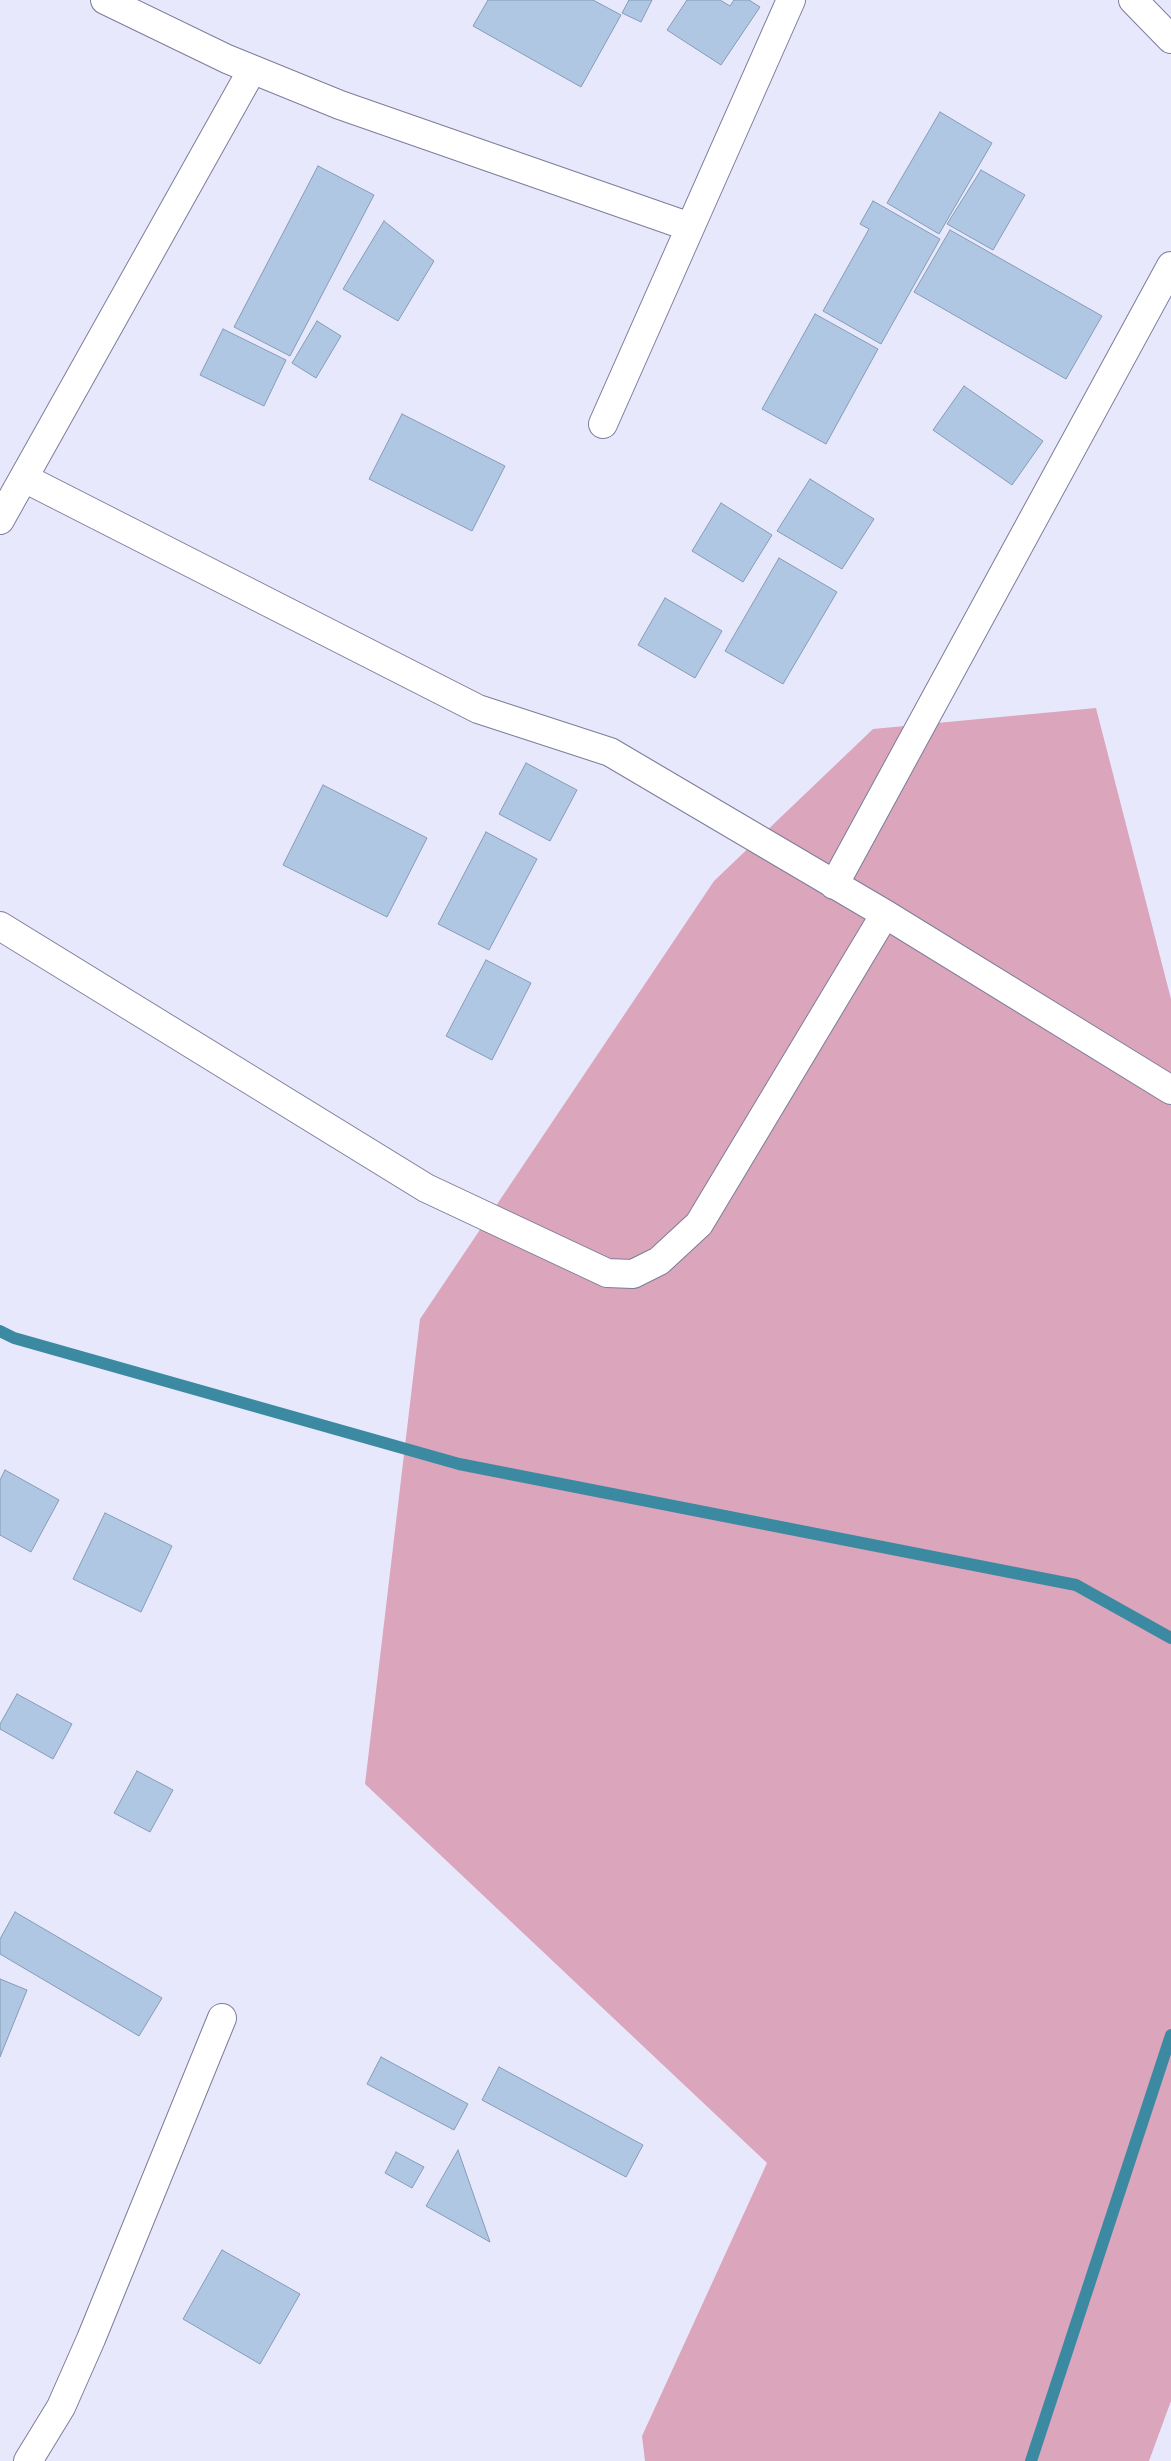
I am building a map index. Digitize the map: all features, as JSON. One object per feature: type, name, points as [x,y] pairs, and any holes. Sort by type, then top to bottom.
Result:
[{"type":"street","points":[[106,0],[226,60],[340,105],[690,227]]},
{"type":"street","points":[[603,424],[791,0]]},
{"type":"street","points":[[1133,0],[1171,39]]},
{"type":"street","points":[[0,520],[252,70]]},
{"type":"street","points":[[834,885],[1171,266]]},
{"type":"street","points":[[24,478],[478,709],[610,752],[885,914],[1171,1090]]},
{"type":"street","points":[[0,926],[426,1188],[607,1273],[633,1274],[659,1261],[700,1224],[885,914]]},
{"type":"street","points":[[28,2461],[61,2407],[91,2339],[222,2018]]},
{"type":"shaded area","points":[[1096,708],[1171,999],[1171,2401],[1149,2461],[645,2461],[642,2436],[767,2163],[365,1784],[420,1319],[714,881],[873,729]]},
{"type":"building","points":[[488,0],[593,0],[621,15],[581,87],[473,26]]},
{"type":"building","points":[[629,0],[652,0],[641,22],[622,13]]},
{"type":"building","points":[[687,0],[720,0],[730,6],[734,0],[749,0],[760,7],[721,65],[667,30]]},
{"type":"building","points":[[940,112],[992,143],[939,234],[887,203]]},
{"type":"building","points":[[318,166],[374,195],[290,356],[234,327]]},
{"type":"building","points":[[981,170],[1025,195],[993,250],[947,224]]},
{"type":"building","points":[[873,201],[940,239],[881,344],[823,311],[869,229],[860,224]]},
{"type":"building","points":[[384,221],[434,261],[398,321],[343,289]]},
{"type":"building","points":[[950,230],[1102,316],[1066,379],[914,292]]},
{"type":"building","points":[[815,314],[878,349],[826,444],[762,409]]},
{"type":"building","points":[[317,321],[341,336],[316,378],[292,363]]},
{"type":"building","points":[[223,329],[286,360],[264,406],[200,375]]},
{"type":"building","points":[[964,386],[1043,441],[1012,485],[933,430]]},
{"type":"building","points":[[402,414],[505,466],[472,531],[369,479]]},
{"type":"building","points":[[810,479],[874,519],[842,569],[777,531]]},
{"type":"building","points":[[721,503],[772,535],[743,582],[692,551]]},
{"type":"building","points":[[779,558],[837,592],[783,684],[725,651]]},
{"type":"building","points":[[665,598],[722,631],[695,678],[638,645]]},
{"type":"building","points":[[526,763],[577,790],[550,841],[499,814]]},
{"type":"building","points":[[323,785],[427,838],[387,917],[283,865]]},
{"type":"building","points":[[486,832],[537,859],[489,950],[438,924]]},
{"type":"building","points":[[486,960],[531,983],[492,1060],[446,1036]]},
{"type":"building","points":[[5,1470],[59,1500],[31,1552],[0,1535],[0,1480]]},
{"type":"building","points":[[105,1513],[172,1546],[141,1612],[73,1579]]},
{"type":"building","points":[[17,1694],[72,1724],[53,1759],[0,1729],[0,1724]]},
{"type":"building","points":[[137,1771],[173,1790],[150,1832],[114,1813]]},
{"type":"building","points":[[15,1912],[162,1998],[139,2036],[0,1954],[0,1939]]},
{"type":"building","points":[[0,1979],[27,1990],[0,2057]]},
{"type":"building","points":[[381,2057],[468,2104],[454,2130],[367,2084]]},
{"type":"building","points":[[499,2067],[643,2145],[626,2177],[482,2100]]},
{"type":"building","points":[[458,2150],[490,2242],[426,2206]]},
{"type":"building","points":[[396,2152],[424,2167],[412,2188],[385,2173]]},
{"type":"building","points":[[222,2250],[300,2294],[260,2364],[183,2319]]},
{"type":"waterway","points":[[0,1331],[14,1338],[459,1464],[1076,1585],[1171,1638]]},
{"type":"waterway","points":[[1031,2461],[1171,2035]]}]
